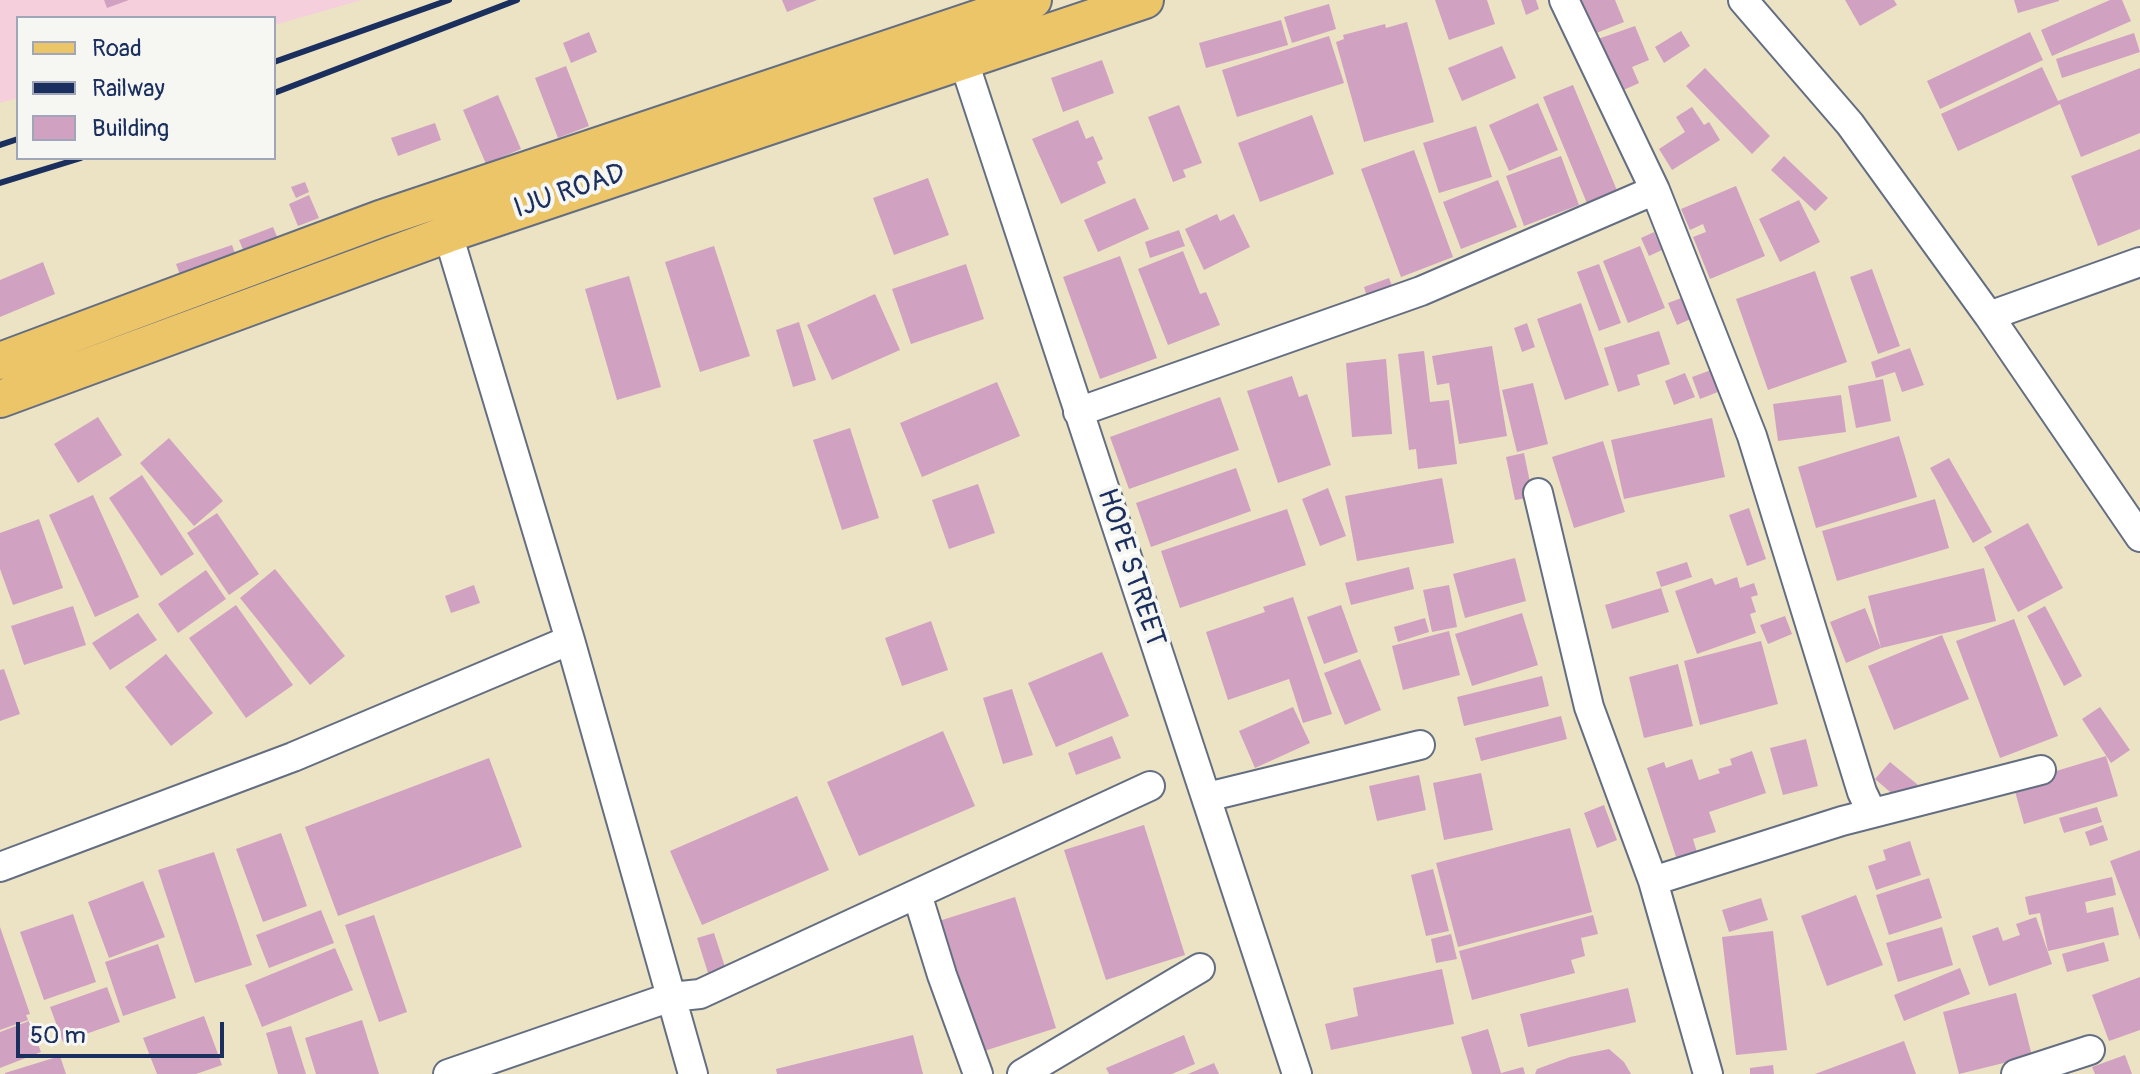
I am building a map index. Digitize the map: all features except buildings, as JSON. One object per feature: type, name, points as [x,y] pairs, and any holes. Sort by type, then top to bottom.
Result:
[{"type":"main road","name":"IJU ROAD","points":[[0,361],[380,219],[1033,0]]},
{"type":"main road","name":"IJU ROAD","points":[[0,399],[448,234],[1145,0]]},
{"type":"street","points":[[1564,0],[1655,190],[1752,436],[1862,792],[1872,813]]},
{"type":"street","points":[[1743,0],[1850,124],[1989,316],[2140,537]]},
{"type":"street","name":"HOPE STREET","points":[[964,62],[1297,1074]]},
{"type":"street","points":[[1078,412],[1421,291],[1655,190]]},
{"type":"street","points":[[448,234],[570,640],[693,1074]]},
{"type":"street","points":[[1989,316],[2140,262]]},
{"type":"street","points":[[1538,493],[1589,707],[1653,881],[1708,1074]]},
{"type":"street","points":[[0,867],[293,757],[570,640]]},
{"type":"street","points":[[1207,797],[1420,745]]},
{"type":"street","points":[[1653,881],[1872,813],[2041,770]]},
{"type":"street","points":[[448,1074],[671,997],[700,994],[1150,786]]},
{"type":"street","points":[[917,894],[978,1074]]},
{"type":"street","points":[[1022,1074],[1200,968]]},
{"type":"street","points":[[2016,1074],[2090,1050]]},
{"type":"shaded area","points":[[0,0],[362,0],[276,24],[276,16],[16,16],[16,99],[0,103]]},
{"type":"railway","points":[[276,61],[449,0]]},
{"type":"railway","points":[[276,92],[517,0]]},
{"type":"railway","points":[[0,145],[16,140]]},
{"type":"railway","points":[[0,183],[75,160]]}]
